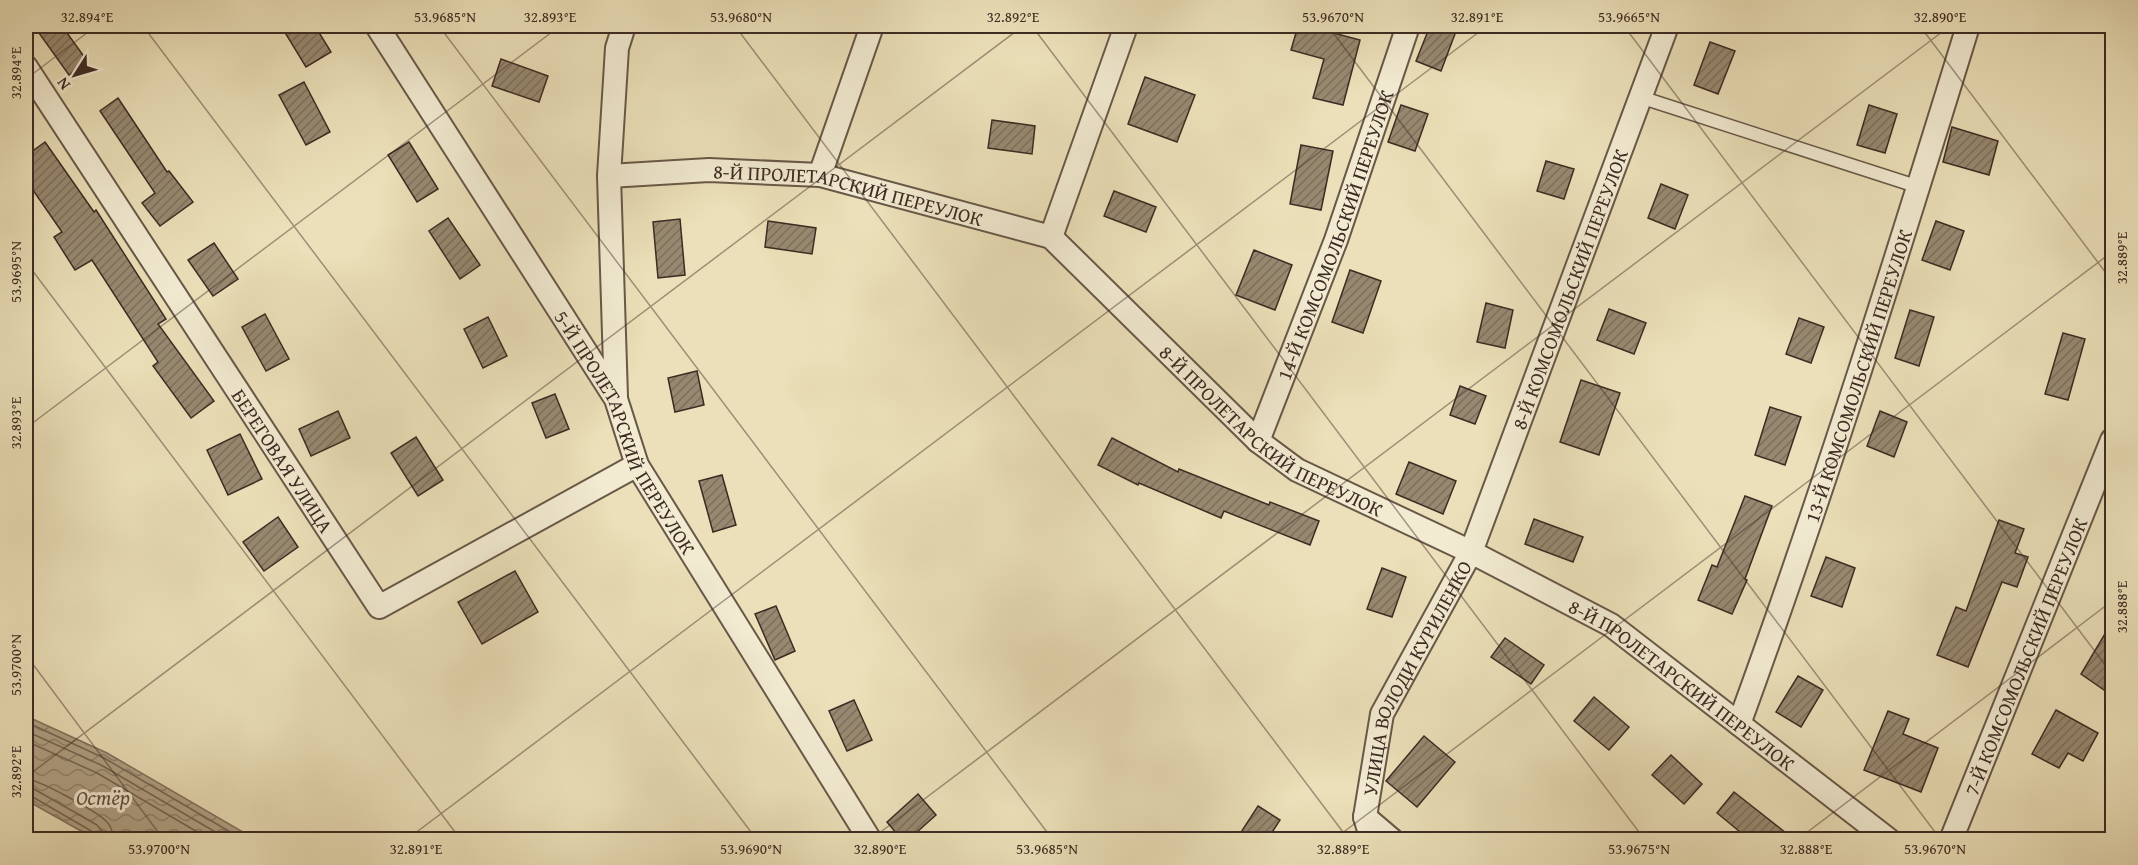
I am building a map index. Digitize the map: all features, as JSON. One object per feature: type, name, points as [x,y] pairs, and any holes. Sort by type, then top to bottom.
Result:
[{"type":"street","name":"5-Й ПРОЛЕТАРСКИЙ ПЕРЕУЛОК","points":[[378,26],[616,399],[638,465],[870,840]]},
{"type":"street","points":[[616,399],[609,176],[617,48],[624,26]]},
{"type":"street","points":[[820,175],[872,26]]},
{"type":"street","points":[[1051,237],[1126,26]]},
{"type":"street","name":"14-Й КОМСОМОЛЬСКИЙ ПЕРЕУЛОК","points":[[1258,441],[1336,240],[1408,26]]},
{"type":"street","name":"8-Й КОМСОМОЛЬСКИЙ ПЕРЕУЛОК","points":[[1471,552],[1667,26]]},
{"type":"street","name":"13-Й КОМСОМОЛЬСКИЙ ПЕРЕУЛОК","points":[[1739,724],[1787,591],[1968,26]]},
{"type":"street","name":"БЕРЕГОВАЯ УЛИЦА","points":[[26,67],[379,607],[638,465]]},
{"type":"street","name":"8-Й ПРОЛЕТАРСКИЙ ПЕРЕУЛОК","points":[[609,176],[709,170],[820,175],[1051,237],[1258,441],[1297,470],[1471,552],[1611,625],[1889,840]]},
{"type":"street","name":"7-Й КОМСОМОЛЬСКИЙ ПЕРЕУЛОК","points":[[1951,840],[2112,440]]},
{"type":"street","name":"УЛИЦА ВОЛОДИ КУРИЛЕНКО","points":[[1372,840],[1365,817],[1382,714],[1471,552]]},
{"type":"street","points":[[1365,817],[1392,840]]},
{"type":"lane","points":[[1640,97],[1918,187]]},
{"type":"water","name":"Остёр","points":[[26,716],[107,753],[255,839],[95,839],[26,800]]},
{"type":"building","points":[[34,26],[62,26],[88,62],[69,75]]},
{"type":"building","points":[[281,26],[315,26],[331,52],[306,67]]},
{"type":"building","points":[[1298,26],[1307,26],[1360,40],[1343,105],[1313,98],[1324,59],[1291,50]]},
{"type":"building","points":[[1430,26],[1458,26],[1441,71],[1416,61]]},
{"type":"building","points":[[1710,42],[1735,51],[1718,94],[1694,85]]},
{"type":"building","points":[[501,59],[548,76],[539,102],[492,86]]},
{"type":"building","points":[[1145,77],[1195,95],[1177,142],[1128,124]]},
{"type":"building","points":[[304,82],[330,132],[306,145],[279,95]]},
{"type":"building","points":[[118,98],[167,172],[169,171],[193,202],[160,226],[142,203],[155,193],[100,111]]},
{"type":"building","points":[[1401,105],[1428,114],[1415,151],[1388,142]]},
{"type":"building","points":[[1869,105],[1897,114],[1885,153],[1857,145]]},
{"type":"building","points":[[992,120],[1035,126],[1032,154],[988,148]]},
{"type":"building","points":[[1952,127],[1998,141],[1989,175],[1943,162]]},
{"type":"building","points":[[45,142],[94,212],[96,210],[166,319],[158,324],[214,401],[191,418],[153,366],[158,362],[92,260],[75,270],[54,237],[62,232],[26,180],[26,156]]},
{"type":"building","points":[[409,142],[438,189],[417,202],[388,155]]},
{"type":"building","points":[[1301,145],[1333,151],[1321,210],[1290,204]]},
{"type":"building","points":[[1546,161],[1574,169],[1564,199],[1537,191]]},
{"type":"building","points":[[1661,184],[1688,195],[1675,229],[1648,218]]},
{"type":"building","points":[[1114,191],[1156,207],[1146,232],[1104,216]]},
{"type":"building","points":[[448,218],[480,265],[460,279],[429,231]]},
{"type":"building","points":[[680,219],[685,275],[658,278],[653,222]]},
{"type":"building","points":[[768,221],[816,228],[812,254],[765,247]]},
{"type":"building","points":[[1936,221],[1964,231],[1950,270],[1922,260]]},
{"type":"building","points":[[214,243],[238,279],[213,296],[188,260]]},
{"type":"building","points":[[1254,250],[1292,265],[1275,310],[1236,295]]},
{"type":"building","points":[[1350,270],[1381,281],[1363,333],[1332,322]]},
{"type":"building","points":[[1486,303],[1513,310],[1505,348],[1477,342]]},
{"type":"building","points":[[1609,309],[1646,323],[1634,354],[1597,340]]},
{"type":"building","points":[[1910,310],[1934,317],[1919,366],[1895,358]]},
{"type":"building","points":[[265,314],[289,359],[266,371],[242,327]]},
{"type":"building","points":[[488,317],[507,356],[483,368],[464,329]]},
{"type":"building","points":[[1799,318],[1824,327],[1811,363],[1786,354]]},
{"type":"building","points":[[2063,333],[2085,339],[2068,400],[2045,394]]},
{"type":"building","points":[[697,371],[704,405],[675,412],[668,378]]},
{"type":"building","points":[[1581,380],[1620,393],[1599,455],[1560,442]]},
{"type":"building","points":[[1460,386],[1486,396],[1475,424],[1450,415]]},
{"type":"building","points":[[555,394],[569,429],[546,438],[532,403]]},
{"type":"building","points":[[1770,407],[1801,417],[1785,465],[1755,455]]},
{"type":"building","points":[[338,411],[350,438],[311,456],[299,429]]},
{"type":"building","points":[[1880,411],[1907,422],[1894,457],[1867,446]]},
{"type":"building","points":[[240,434],[262,479],[228,495],[207,450]]},
{"type":"building","points":[[416,437],[443,480],[418,496],[391,453]]},
{"type":"building","points":[[1112,438],[1178,472],[1179,469],[1269,505],[1270,502],[1319,521],[1310,545],[1224,511],[1221,518],[1139,483],[1138,485],[1098,465]]},
{"type":"building","points":[[1409,462],[1456,481],[1443,514],[1396,494]]},
{"type":"building","points":[[722,475],[736,525],[713,532],[699,481]]},
{"type":"building","points":[[1745,496],[1772,506],[1745,579],[1747,580],[1732,614],[1698,600],[1712,565],[1717,567]]},
{"type":"building","points":[[278,517],[298,547],[264,571],[243,542]]},
{"type":"building","points":[[1534,519],[1583,537],[1573,562],[1525,544]]},
{"type":"building","points":[[1999,520],[2024,529],[2015,553],[2028,557],[2017,587],[2002,582],[1968,667],[1937,655],[1956,607],[1966,611]]},
{"type":"building","points":[[1826,557],[1855,568],[1842,607],[1811,596]]},
{"type":"building","points":[[1382,568],[1406,577],[1392,617],[1367,609]]},
{"type":"building","points":[[515,571],[538,612],[482,644],[458,602]]},
{"type":"building","points":[[776,606],[795,651],[775,660],[755,614]]},
{"type":"building","points":[[2112,622],[2112,676],[2104,690],[2081,674]]},
{"type":"building","points":[[1505,638],[1544,665],[1531,684],[1491,657]]},
{"type":"building","points":[[1798,676],[1823,690],[1801,727],[1776,712]]},
{"type":"building","points":[[1594,697],[1629,727],[1609,750],[1574,721]]},
{"type":"building","points":[[854,700],[872,740],[847,751],[829,711]]},
{"type":"building","points":[[2056,710],[2098,733],[2083,761],[2068,753],[2059,768],[2032,754]]},
{"type":"building","points":[[1888,711],[1909,719],[1903,734],[1938,748],[1921,792],[1864,770]]},
{"type":"building","points":[[1424,736],[1455,762],[1417,807],[1386,781]]},
{"type":"building","points":[[1671,755],[1702,784],[1684,804],[1652,775]]},
{"type":"building","points":[[1734,792],[1795,840],[1750,840],[1717,813]]},
{"type":"building","points":[[918,794],[936,815],[908,840],[902,840],[887,822]]},
{"type":"building","points":[[1258,806],[1280,820],[1267,840],[1236,840]]}]
